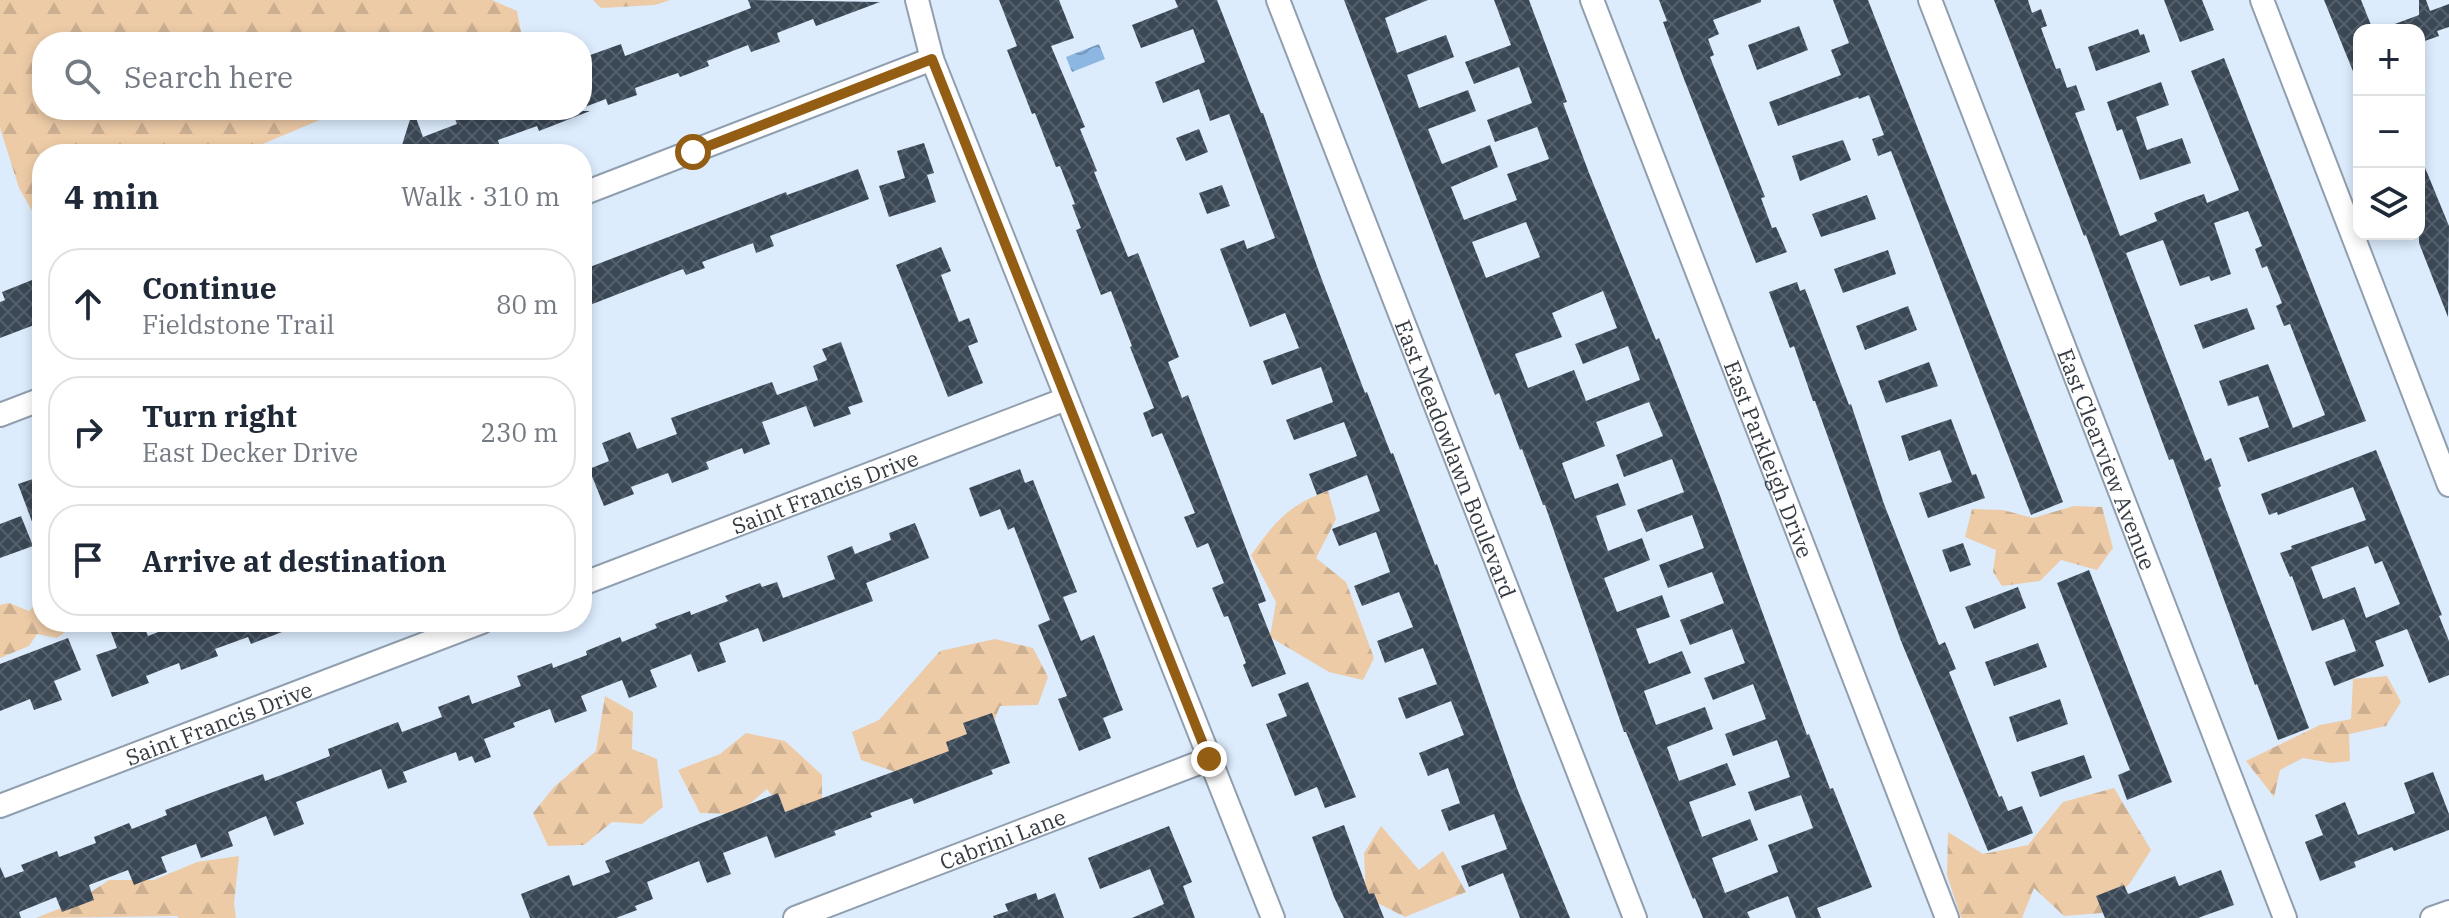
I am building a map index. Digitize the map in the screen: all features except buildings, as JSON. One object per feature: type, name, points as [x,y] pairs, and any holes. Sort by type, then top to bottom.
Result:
[{"type":"street","points":[[917,0],[932,59],[1273,918]]},
{"type":"street","name":"East Meadowlawn Boulevard","points":[[1278,0],[1635,918]]},
{"type":"street","name":"East Parkleigh Drive","points":[[1592,0],[1947,918]]},
{"type":"street","name":"East Clearview Avenue","points":[[1930,0],[2285,918]]},
{"type":"street","points":[[2262,0],[2449,485]]},
{"type":"street","points":[[592,190],[932,59]]},
{"type":"street","name":"Saint Francis Drive","points":[[592,580],[1066,399]]},
{"type":"street","points":[[0,415],[32,403]]},
{"type":"street","name":"Saint Francis Drive","points":[[0,806],[456,632]]},
{"type":"street","name":"Cabrini Lane","points":[[795,918],[1209,759]]},
{"type":"street","points":[[2432,918],[2449,912]]},
{"type":"green space","points":[[0,0],[492,0],[517,11],[521,32],[32,32],[32,120],[319,120],[263,144],[32,144],[32,211],[19,188],[0,128]]},
{"type":"green space","points":[[593,0],[670,0],[655,5],[601,8]]},
{"type":"green space","points":[[1328,491],[1336,519],[1316,558],[1346,582],[1374,658],[1363,680],[1329,672],[1270,637],[1276,602],[1251,555],[1292,509]]},
{"type":"green space","points":[[2074,506],[2102,507],[2113,548],[2097,570],[2061,560],[2040,581],[2002,586],[1993,572],[1996,550],[1965,537],[1972,509],[2003,510],[2033,518]]},
{"type":"green space","points":[[9,603],[29,611],[32,608],[32,632],[65,632],[57,638],[37,634],[29,646],[0,658],[0,605]]},
{"type":"green space","points":[[995,639],[1033,648],[1048,677],[1038,705],[1000,706],[985,743],[907,776],[861,760],[852,732],[879,720],[940,651]]},
{"type":"green space","points":[[2387,676],[2401,702],[2386,726],[2349,734],[2350,761],[2331,763],[2303,758],[2280,770],[2274,797],[2246,761],[2320,725],[2351,719],[2353,679]]},
{"type":"green space","points":[[605,696],[633,712],[632,749],[657,759],[663,807],[642,824],[612,822],[584,845],[548,846],[533,813],[554,787],[596,751]]},
{"type":"green space","points":[[746,733],[785,741],[822,775],[822,811],[784,811],[767,789],[738,814],[700,813],[678,770],[720,754]]},
{"type":"green space","points":[[2114,788],[2151,850],[2130,883],[2102,913],[2064,916],[2034,888],[2022,918],[1961,918],[1947,875],[1948,832],[1983,854],[2028,845],[2063,802]]},
{"type":"green space","points":[[1381,826],[1419,870],[1443,851],[1466,892],[1405,917],[1366,897],[1364,853]]},
{"type":"green space","points":[[239,856],[234,904],[236,918],[36,918],[76,902],[109,880],[154,880],[197,862]]},
{"type":"water","points":[[1099,44],[1105,59],[1072,72],[1066,57]]},
{"type":"route","points":[[693,152],[932,59],[1209,759]]}]
